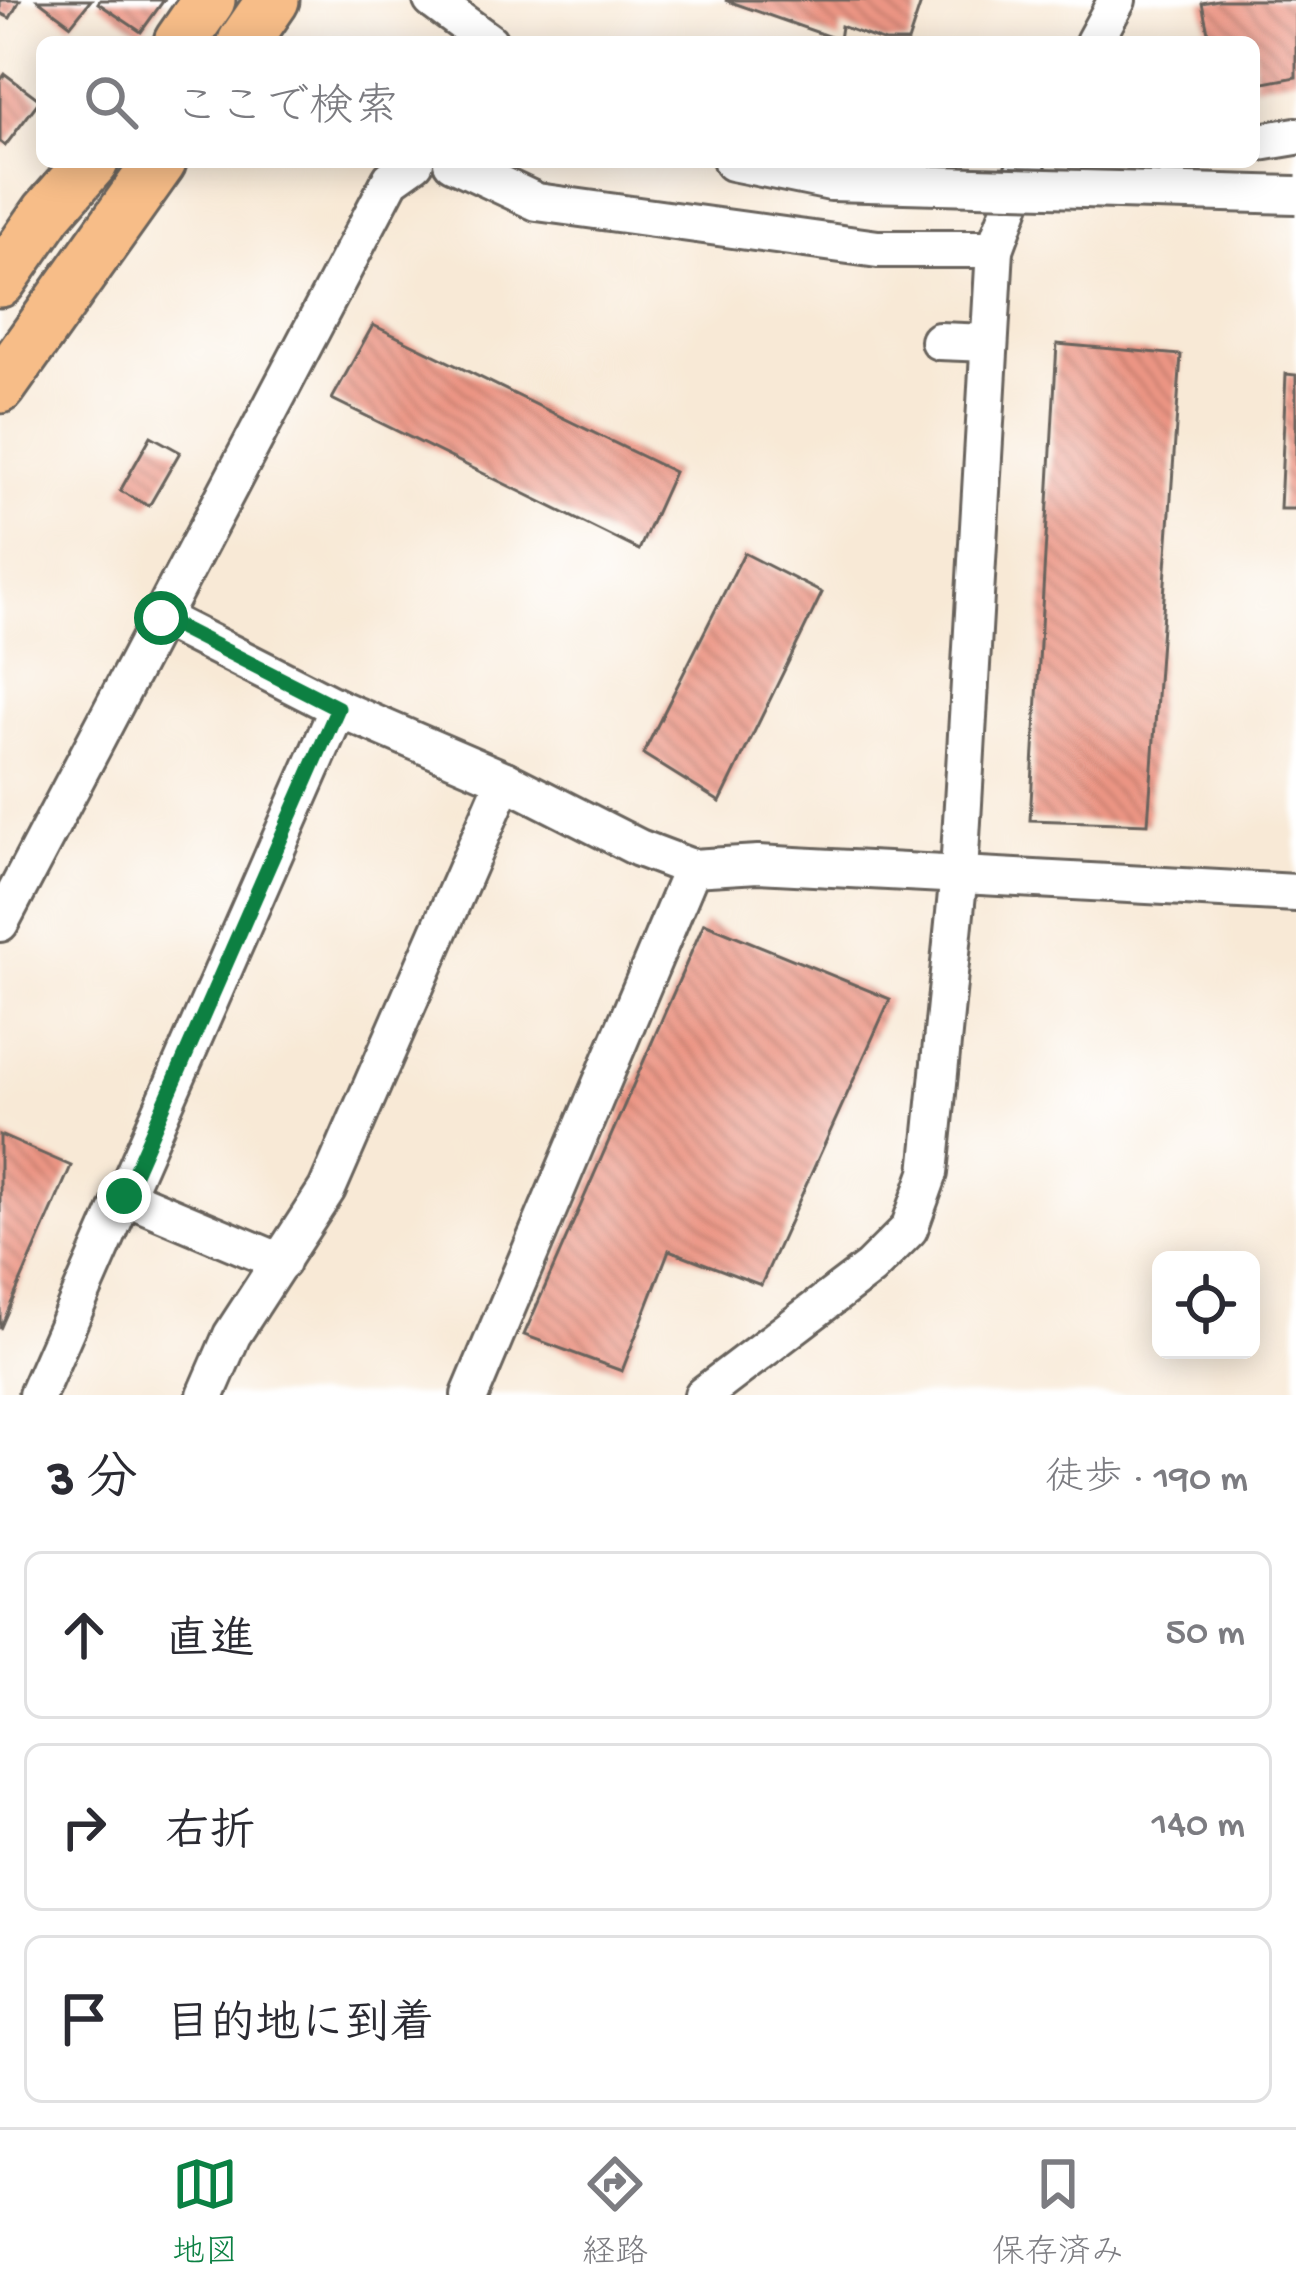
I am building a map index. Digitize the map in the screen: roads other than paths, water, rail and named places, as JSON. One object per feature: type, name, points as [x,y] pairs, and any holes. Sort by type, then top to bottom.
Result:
[{"type":"highway","points":[[184,36],[209,0]]},
{"type":"highway","points":[[248,36],[273,0]]},
{"type":"highway","points":[[0,281],[48,212],[87,168]]},
{"type":"highway","points":[[0,387],[156,168]]},
{"type":"highway","points":[[0,248],[48,212]]},
{"type":"highway","points":[[0,331],[64,294]]},
{"type":"street","points":[[432,0],[480,36]]},
{"type":"street","points":[[1097,36],[1117,0]]},
{"type":"street","points":[[1260,142],[1296,136]]},
{"type":"street","points":[[0,923],[391,179],[407,168]]},
{"type":"street","points":[[465,168],[537,202],[878,249],[998,243]]},
{"type":"street","points":[[762,168],[831,182],[1296,195]]},
{"type":"street","points":[[703,1395],[870,1268],[909,1229],[929,1172],[959,873],[988,343],[998,243],[1024,168]]},
{"type":"street","points":[[939,341],[988,343]]},
{"type":"street","points":[[161,618],[338,708],[505,780],[639,848],[692,868],[758,864],[1296,893]]},
{"type":"street","points":[[37,1395],[338,708]]},
{"type":"street","points":[[206,1395],[232,1335],[327,1189],[505,780]]},
{"type":"street","points":[[470,1395],[692,868]]},
{"type":"street","points":[[124,1196],[280,1262]]}]
